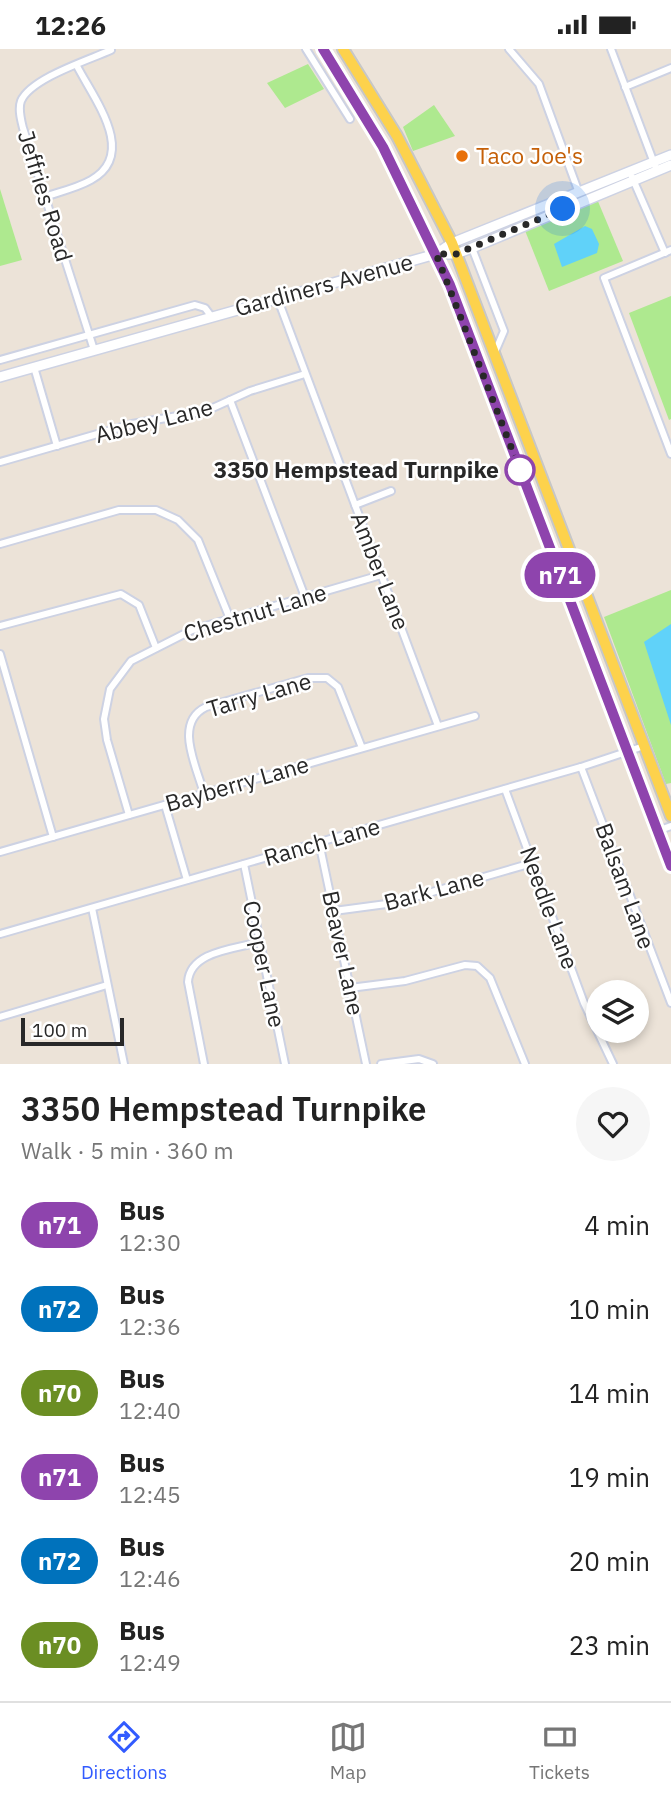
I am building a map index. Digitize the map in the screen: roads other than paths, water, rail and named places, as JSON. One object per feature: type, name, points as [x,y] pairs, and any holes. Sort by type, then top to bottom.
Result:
[{"type":"main road","points":[[322,49],[383,147],[436,254],[671,866]]},
{"type":"main road","points":[[343,49],[397,136],[454,248],[671,816]]},
{"type":"main road","points":[[655,167],[671,155]]},
{"type":"main road","points":[[454,248],[579,191],[655,167],[671,165]]},
{"type":"main road","points":[[454,248],[472,248],[583,201],[632,176]]},
{"type":"main road","name":"Gardiners Avenue","points":[[0,377],[454,248]]},
{"type":"street","points":[[306,49],[351,119]]},
{"type":"street","points":[[509,49],[539,84],[583,201]]},
{"type":"street","points":[[611,49],[655,167]]},
{"type":"street","name":"Jeffries Road","points":[[93,350],[23,128],[21,101],[43,80],[111,50]]},
{"type":"street","points":[[44,197],[91,180],[110,165],[113,155],[110,131],[77,66]]},
{"type":"street","points":[[625,87],[671,68]]},
{"type":"street","points":[[632,176],[668,251],[604,278],[671,454]]},
{"type":"street","points":[[472,248],[503,331],[495,352]]},
{"type":"street","name":"Amber Lane","points":[[276,297],[438,726]]},
{"type":"street","name":"Gardiners Avenue","points":[[0,360],[195,305],[205,308],[211,316]]},
{"type":"street","points":[[34,367],[57,446]]},
{"type":"street","name":"Abbey Lane","points":[[0,463],[132,424],[206,411],[306,374]]},
{"type":"street","points":[[230,400],[305,597]]},
{"type":"street","points":[[355,505],[391,491]]},
{"type":"street","points":[[0,544],[119,510],[156,510],[178,520],[198,540],[230,619]]},
{"type":"street","name":"Chestnut Lane","points":[[129,815],[107,740],[105,708],[110,689],[122,670],[139,655],[192,630],[381,575]]},
{"type":"street","points":[[0,626],[121,594],[129,596],[139,605],[156,647]]},
{"type":"street","points":[[0,654],[53,837]]},
{"type":"street","name":"Tarry Lane","points":[[204,793],[187,733],[195,714],[206,707],[308,678],[327,678],[338,687],[362,748]]},
{"type":"street","name":"Bayberry Lane","points":[[0,852],[475,716]]},
{"type":"street","name":"Ranch Lane","points":[[0,934],[581,767],[643,746]]},
{"type":"street","name":"Balsam Lane","points":[[581,767],[671,1003]]},
{"type":"street","name":"Needle Lane","points":[[505,789],[584,1003],[613,1064]]},
{"type":"street","points":[[165,805],[187,880]]},
{"type":"street","points":[[657,831],[671,826]]},
{"type":"street","name":"Beaver Lane","points":[[319,842],[366,1064]]},
{"type":"street","name":"Bark Lane","points":[[334,911],[394,903],[532,863]]},
{"type":"street","name":"Cooper Lane","points":[[244,865],[285,1064]]},
{"type":"street","points":[[92,908],[124,1064]]},
{"type":"street","points":[[204,1064],[188,982],[190,970],[198,960],[259,942]]},
{"type":"street","points":[[350,988],[405,981],[465,965],[477,966],[490,978],[525,1064]]},
{"type":"street","points":[[0,1017],[107,985]]},
{"type":"street","points":[[382,1064],[419,1059],[433,1064]]},
{"type":"water","points":[[585,226],[592,229],[599,244],[597,253],[562,267],[554,244]]},
{"type":"water","points":[[671,624],[671,725],[644,642]]},
{"type":"place","name":"Taco Joe's","points":[[462,156]]},
{"type":"place","name":"3350 Hempstead Turnpike","points":[[520,470]]}]
